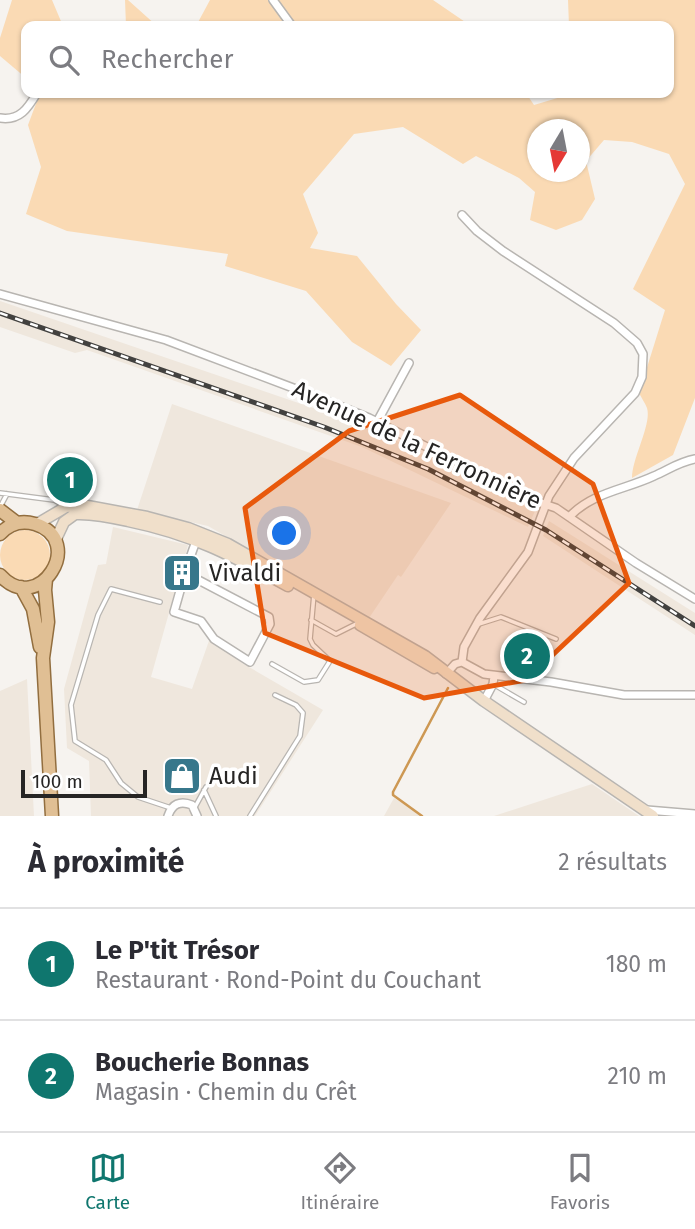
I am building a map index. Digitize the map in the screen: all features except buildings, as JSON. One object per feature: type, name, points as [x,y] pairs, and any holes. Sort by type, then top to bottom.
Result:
[{"type":"main road","points":[[37,524],[66,507],[91,506],[188,528],[229,544],[357,624],[446,674]]},
{"type":"main road","points":[[0,509],[17,523]]},
{"type":"main road","points":[[55,541],[64,522],[75,514],[82,513],[145,525],[225,551],[397,638],[484,701],[650,813]]},
{"type":"main road","points":[[0,534],[17,523],[37,524],[45,528],[55,541],[57,549],[56,566],[39,584],[21,587],[0,575]]},
{"type":"main road","points":[[43,658],[48,622],[46,579]]},
{"type":"main road","points":[[21,587],[33,609],[43,658],[52,816]]},
{"type":"street","points":[[273,0],[288,21]]},
{"type":"street","points":[[0,118],[8,119],[21,115],[33,98]]},
{"type":"street","points":[[462,215],[477,231],[503,250],[614,323],[637,343],[643,354],[642,377],[635,393],[574,458],[546,505],[528,552],[476,624],[464,647],[463,662]]},
{"type":"street","name":"Avenue de la Ferronnière","points":[[0,294],[166,340],[377,422],[556,508],[636,563],[695,599]]},
{"type":"street","points":[[377,422],[409,363]]},
{"type":"street","points":[[569,517],[594,498],[653,477],[683,461],[695,459]]},
{"type":"street","points":[[185,572],[269,617],[270,624],[250,662],[214,639],[201,621],[174,612],[185,572],[197,540]]},
{"type":"street","points":[[446,674],[455,664],[463,662]]},
{"type":"street","points":[[463,662],[493,680],[551,682],[624,695],[695,695]]},
{"type":"street","points":[[484,701],[493,680]]},
{"type":"street","points":[[170,812],[177,804],[184,802],[196,812]]},
{"type":"street","points":[[650,813],[695,814]]},
{"type":"lane","points":[[0,493],[47,499],[66,507]]},
{"type":"lane","points":[[0,509],[7,494]]},
{"type":"lane","points":[[47,499],[53,507],[54,515]]},
{"type":"lane","points":[[160,602],[111,589],[98,615],[71,705],[75,741],[106,760],[121,783],[138,797],[170,812]]},
{"type":"lane","points":[[272,664],[304,682],[318,680],[330,661],[310,639],[313,595]]},
{"type":"lane","points":[[476,624],[501,617],[556,639]]},
{"type":"lane","points":[[311,621],[336,634],[357,624]]},
{"type":"lane","points":[[493,680],[524,702]]},
{"type":"lane","points":[[250,816],[300,736],[303,724],[303,713],[296,705],[275,695]]},
{"type":"lane","points":[[196,812],[205,789],[216,816]]},
{"type":"highlighted area","points":[[460,395],[593,484],[629,583],[526,680],[424,698],[265,633],[245,508],[349,431]]},
{"type":"shaded area","points":[[12,0],[52,0],[61,21],[21,21],[21,74],[0,56],[0,38]]},
{"type":"shaded area","points":[[125,0],[151,21],[126,21]]},
{"type":"shaded area","points":[[210,0],[433,0],[464,21],[199,21]]},
{"type":"shaded area","points":[[568,0],[695,0],[695,398],[673,455],[632,478],[648,415],[639,393],[665,310],[633,289],[685,184],[669,154],[632,142],[604,140],[590,156],[590,119],[527,119],[527,182],[590,182],[590,178],[595,199],[582,220],[556,230],[530,220],[535,192],[519,178],[476,156],[463,164],[403,127],[354,134],[303,194],[318,233],[310,248],[357,256],[421,330],[391,366],[352,342],[306,291],[225,266],[228,254],[67,231],[26,214],[41,167],[28,125],[38,98],[529,98],[534,105],[557,98],[674,98],[674,21],[569,21]]},
{"type":"shaded area","points":[[0,301],[351,421],[406,445],[535,511],[528,527],[362,447],[87,350],[75,353],[0,327]]},
{"type":"shaded area","points":[[172,404],[451,503],[401,577],[398,575],[369,618],[208,526],[137,510]]},
{"type":"shaded area","points":[[549,521],[695,613],[695,635],[543,536]]},
{"type":"shaded area","points":[[113,527],[188,545],[151,677],[192,689],[210,638],[242,663],[323,710],[255,816],[91,816],[89,761],[67,748],[64,689],[98,565],[106,564]]},
{"type":"shaded area","points":[[25,530],[43,537],[50,555],[43,573],[25,580],[7,573],[0,555],[7,537]]},
{"type":"shaded area","points":[[27,679],[34,816],[0,816],[0,691]]},
{"type":"shaded area","points":[[592,784],[639,816],[494,816]]},
{"type":"shaded area","points":[[394,798],[424,816],[384,816]]},
{"type":"waterway","points":[[422,816],[393,795],[393,792],[448,688]]},
{"type":"railway","points":[[0,313],[324,427],[428,469],[546,530],[695,626]]},
{"type":"place","name":"Le P'tit Trésor","points":[[70,480]]},
{"type":"place","name":"Vivaldi","points":[[182,573]]},
{"type":"place","name":"Boucherie Bonnas","points":[[527,656]]},
{"type":"place","name":"Audi","points":[[182,776]]}]
